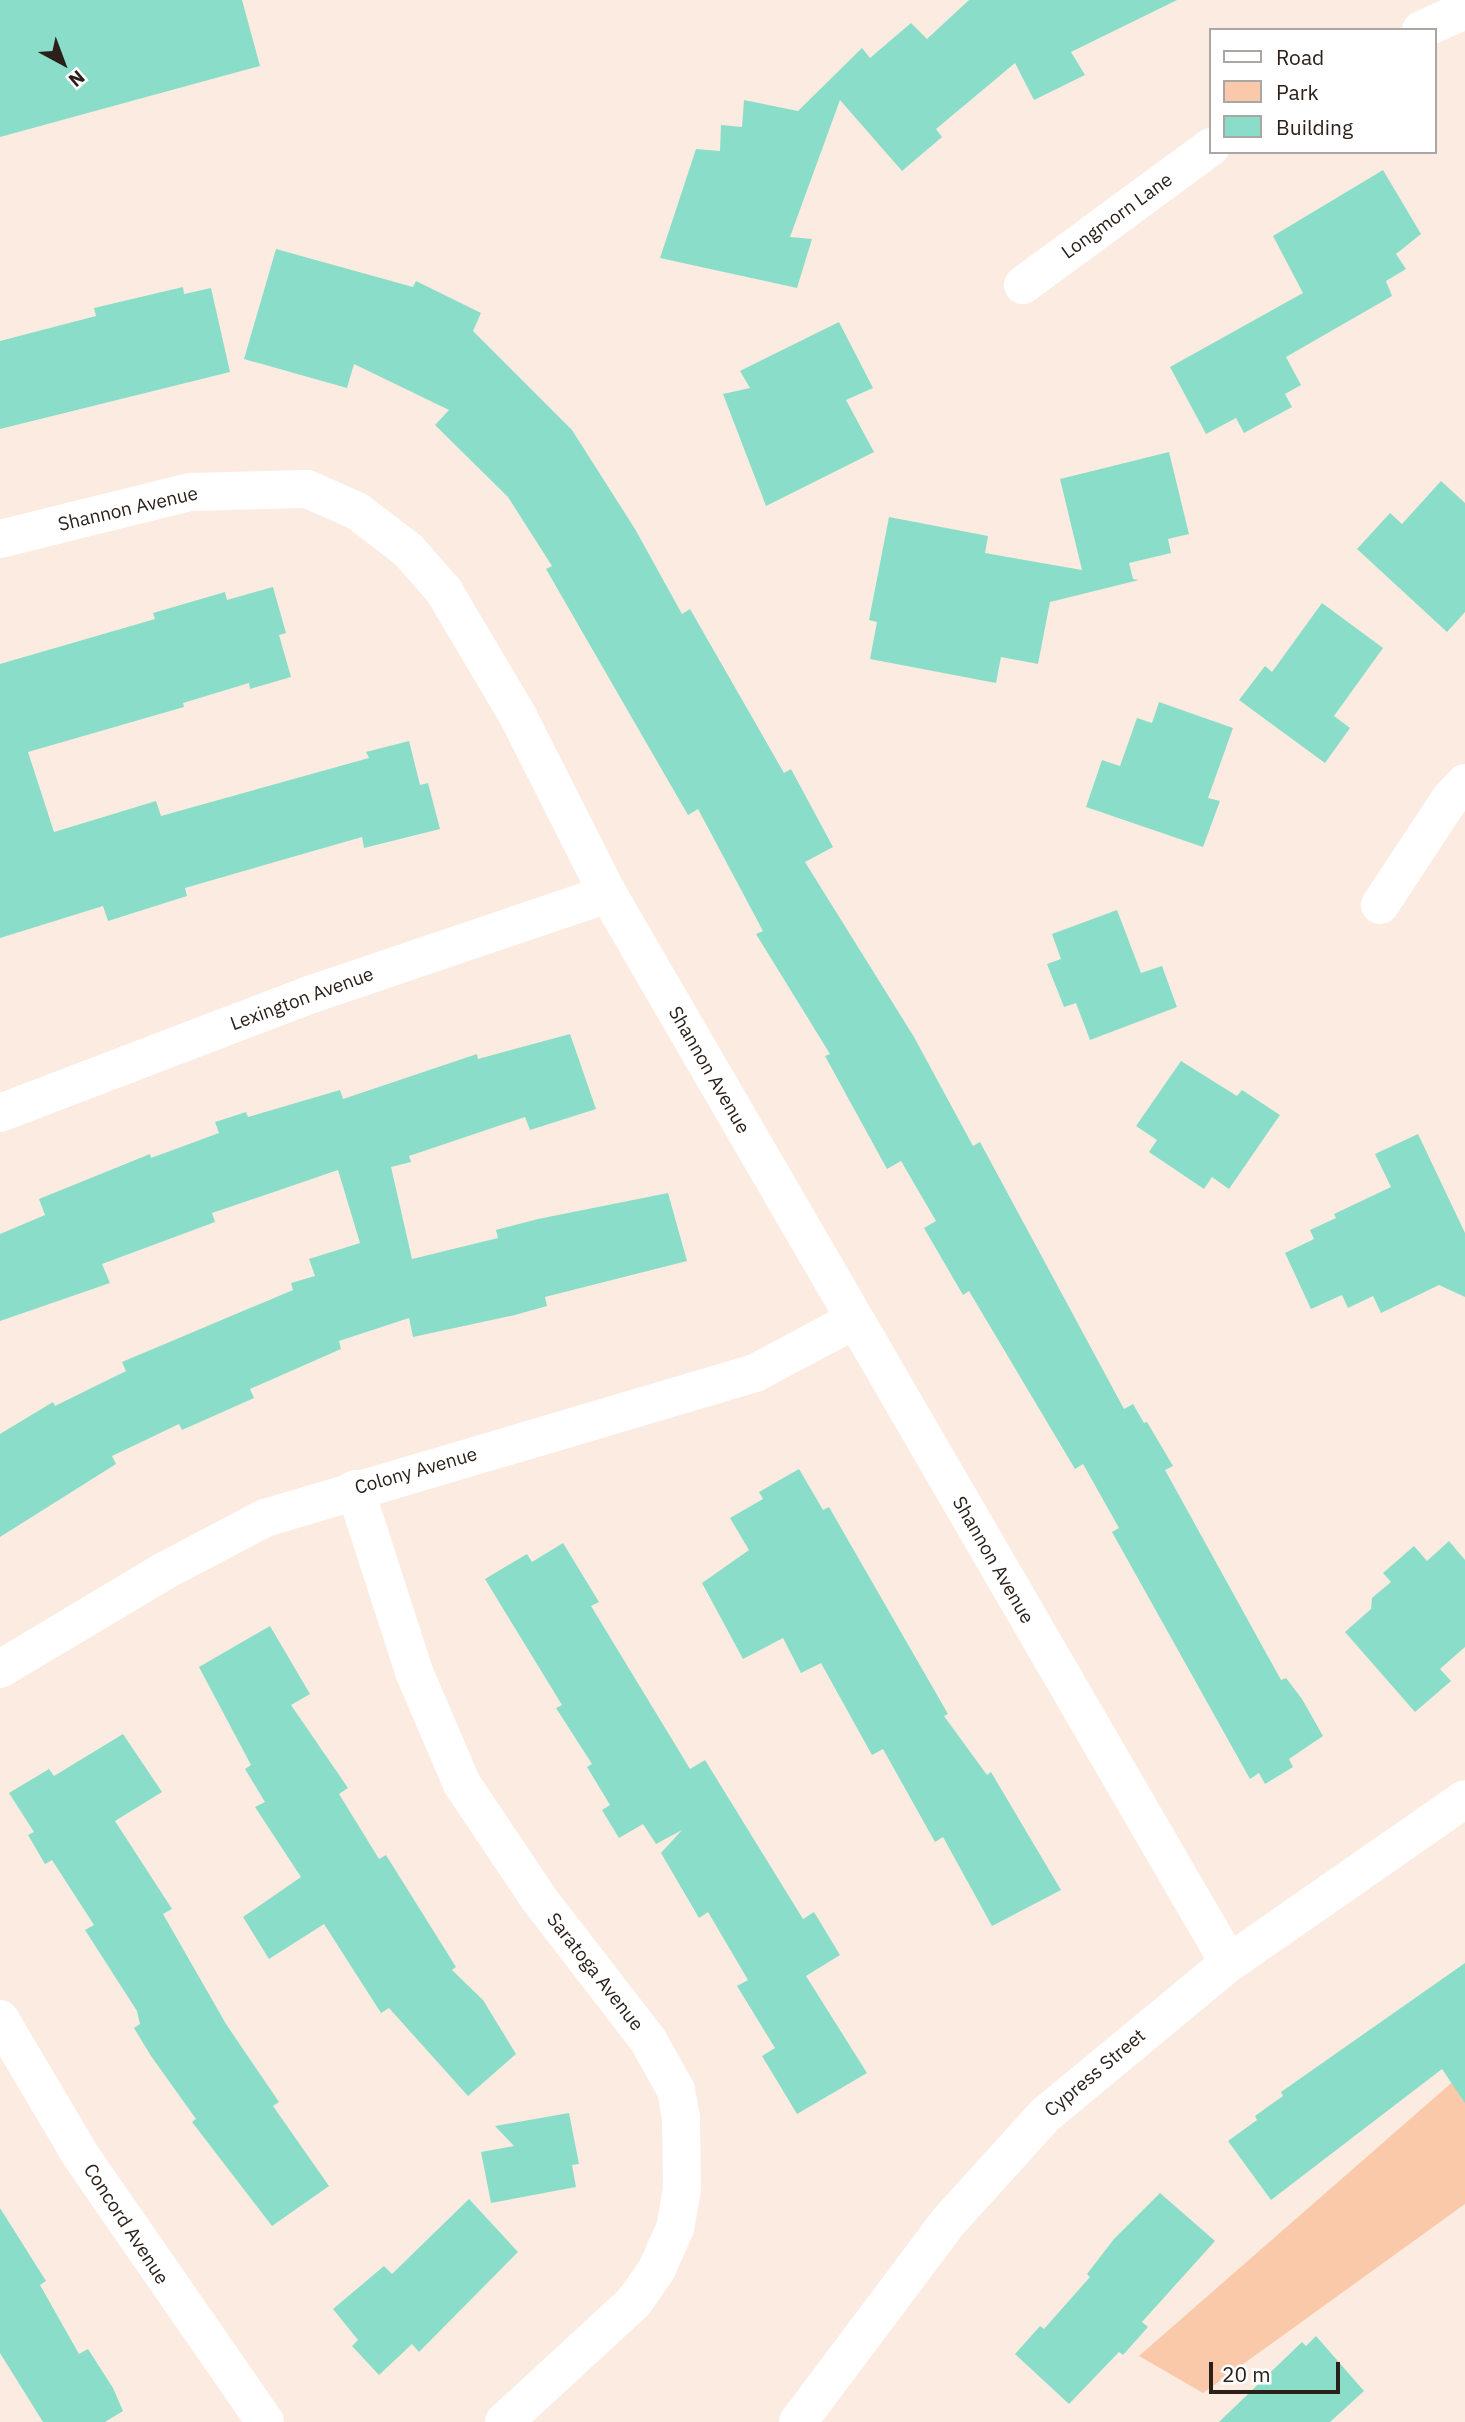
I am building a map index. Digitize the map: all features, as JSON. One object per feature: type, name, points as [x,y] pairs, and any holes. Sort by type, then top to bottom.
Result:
[{"type":"street","points":[[1425,28],[1465,10]]},
{"type":"street","name":"Longmorn Lane","points":[[1024,285],[1210,148]]},
{"type":"street","name":"Shannon Avenue","points":[[0,539],[190,492],[307,489],[357,511],[408,550],[444,591],[519,718],[608,894],[853,1321],[1229,1964]]},
{"type":"street","points":[[1380,905],[1450,799],[1465,783]]},
{"type":"street","name":"Lexington Avenue","points":[[0,1113],[309,995],[608,894]]},
{"type":"street","name":"Colony Avenue","points":[[0,1669],[230,1535],[297,1506],[755,1373],[853,1321]]},
{"type":"street","name":"Saratoga Avenue","points":[[355,1489],[414,1672],[463,1784],[539,1899],[648,2040],[676,2091],[681,2118],[685,2148],[676,2228],[657,2269],[634,2302],[504,2422]]},
{"type":"street","name":"Cypress Street","points":[[797,2422],[949,2221],[1045,2115],[1229,1964],[1465,1799]]},
{"type":"street","name":"Concord Avenue","points":[[0,2019],[145,2254],[265,2422]]},
{"type":"green space","points":[[1465,2071],[1465,2204],[1203,2393],[1139,2356]]},
{"type":"building","points":[[0,0],[242,0],[260,66],[0,137]]},
{"type":"building","points":[[969,0],[1177,0],[1071,52],[1085,75],[1034,100],[1015,63],[936,129],[942,137],[902,171],[840,100],[790,237],[812,239],[797,288],[660,258],[696,149],[720,151],[721,125],[742,127],[744,100],[798,111],[862,48],[870,58],[911,23],[927,39]]},
{"type":"building","points":[[1383,170],[1421,234],[1396,254],[1406,269],[1386,281],[1392,296],[1286,357],[1301,385],[1285,394],[1292,407],[1244,433],[1236,418],[1206,434],[1170,367],[1303,293],[1273,236]]},
{"type":"building","points":[[276,249],[413,287],[416,281],[481,313],[473,331],[572,430],[635,529],[682,614],[690,609],[784,773],[791,769],[833,847],[805,862],[914,1037],[973,1146],[980,1142],[1124,1409],[1133,1404],[1144,1423],[1147,1422],[1173,1466],[1165,1470],[1281,1680],[1286,1678],[1302,1699],[1323,1736],[1289,1759],[1293,1767],[1265,1784],[1259,1773],[1250,1779],[1112,1532],[1119,1528],[1083,1464],[1075,1469],[969,1291],[963,1295],[924,1228],[936,1221],[901,1161],[887,1169],[825,1056],[830,1054],[756,934],[763,931],[698,809],[688,815],[546,569],[552,566],[508,497],[435,425],[449,410],[354,364],[347,388],[244,359]]},
{"type":"building","points":[[183,287],[184,294],[211,288],[230,372],[0,429],[0,341],[96,316],[94,308]]},
{"type":"building","points":[[839,322],[873,388],[846,400],[874,452],[766,506],[723,394],[750,388],[740,371]]},
{"type":"building","points":[[1169,452],[1189,534],[1168,539],[1171,553],[1129,563],[1133,579],[1139,580],[1050,602],[1038,664],[1001,657],[996,683],[870,659],[877,622],[869,620],[889,517],[988,536],[985,553],[1082,570],[1060,479]]},
{"type":"building","points":[[1441,481],[1465,503],[1465,612],[1447,632],[1357,549],[1390,513],[1402,524]]},
{"type":"building","points":[[273,587],[286,633],[279,635],[291,677],[250,689],[249,683],[183,703],[184,707],[28,752],[54,832],[156,801],[161,816],[369,758],[366,752],[409,741],[420,785],[428,783],[440,829],[364,848],[362,837],[185,888],[187,896],[108,921],[103,906],[0,938],[0,664],[155,619],[153,613],[225,592],[227,600]]},
{"type":"building","points":[[1322,603],[1383,648],[1334,716],[1350,728],[1325,763],[1239,700],[1265,666],[1272,672]]},
{"type":"building","points":[[1159,702],[1233,728],[1208,798],[1220,801],[1203,847],[1086,807],[1102,760],[1120,766],[1137,718],[1152,723]]},
{"type":"building","points":[[1117,910],[1141,973],[1162,966],[1177,1007],[1090,1040],[1076,1003],[1064,1007],[1047,964],[1061,959],[1052,934]]},
{"type":"building","points":[[570,1034],[596,1109],[530,1130],[525,1117],[409,1156],[411,1162],[391,1167],[412,1259],[498,1238],[496,1230],[538,1219],[668,1193],[687,1261],[545,1297],[547,1306],[515,1315],[413,1337],[409,1318],[339,1341],[341,1349],[250,1389],[254,1398],[182,1430],[179,1424],[112,1456],[116,1464],[0,1537],[0,1434],[53,1402],[55,1406],[126,1371],[122,1362],[293,1290],[291,1283],[315,1276],[309,1259],[360,1243],[338,1170],[212,1213],[215,1222],[102,1264],[110,1283],[0,1321],[0,1234],[45,1215],[39,1199],[150,1154],[151,1158],[219,1133],[215,1122],[246,1112],[248,1117],[340,1090],[343,1099],[477,1054],[478,1059]]},
{"type":"building","points":[[1181,1061],[1237,1096],[1242,1090],[1280,1115],[1229,1189],[1212,1177],[1204,1189],[1149,1152],[1157,1140],[1136,1126]]},
{"type":"building","points":[[1418,1134],[1465,1233],[1465,1297],[1439,1285],[1381,1313],[1373,1296],[1348,1308],[1342,1295],[1311,1309],[1285,1253],[1314,1239],[1310,1230],[1336,1218],[1334,1214],[1391,1187],[1375,1154]]},
{"type":"building","points":[[799,1469],[823,1510],[829,1507],[948,1714],[944,1716],[987,1775],[991,1772],[1061,1890],[992,1926],[943,1837],[935,1842],[883,1749],[872,1755],[821,1663],[801,1673],[783,1638],[743,1659],[702,1583],[749,1550],[730,1518],[763,1499],[759,1492]]},
{"type":"building","points":[[1449,1541],[1465,1560],[1465,1647],[1440,1669],[1451,1681],[1415,1712],[1345,1632],[1371,1609],[1372,1598],[1391,1582],[1383,1573],[1414,1546],[1427,1561]]},
{"type":"building","points":[[563,1543],[599,1602],[591,1606],[690,1769],[705,1760],[803,1919],[814,1912],[840,1955],[806,1976],[867,2073],[797,2114],[762,2056],[775,2048],[737,1986],[748,1980],[708,1912],[699,1918],[661,1853],[682,1830],[656,1844],[643,1824],[619,1838],[602,1810],[610,1805],[587,1767],[592,1764],[556,1708],[562,1705],[485,1579],[527,1554],[532,1562]]},
{"type":"building","points":[[270,1626],[310,1694],[291,1705],[348,1788],[339,1794],[379,1859],[386,1855],[456,1967],[452,1970],[483,2000],[516,2054],[468,2096],[389,2008],[381,2013],[324,1924],[269,1959],[243,1917],[301,1877],[255,1807],[265,1802],[245,1769],[251,1765],[199,1667]]},
{"type":"building","points":[[123,1734],[162,1792],[115,1821],[172,1909],[163,1914],[226,2024],[279,2102],[273,2106],[329,2186],[272,2226],[192,2122],[196,2119],[151,2056],[134,2028],[140,2024],[137,2011],[85,1930],[94,1925],[52,1860],[45,1864],[28,1835],[34,1832],[9,1793],[49,1769],[54,1776]]},
{"type":"building","points":[[1465,1963],[1465,2103],[1442,2069],[1271,2200],[1228,2141],[1257,2120],[1255,2116],[1283,2096],[1281,2092]]},
{"type":"building","points":[[569,2113],[579,2164],[572,2165],[576,2187],[491,2203],[481,2152],[514,2146],[495,2126]]},
{"type":"building","points":[[1160,2193],[1215,2241],[1142,2322],[1148,2327],[1123,2355],[1119,2352],[1069,2404],[1015,2354],[1040,2326],[1044,2329],[1090,2277],[1087,2274],[1114,2239]]},
{"type":"building","points":[[469,2199],[518,2252],[419,2352],[412,2344],[379,2375],[352,2346],[358,2340],[333,2309],[384,2266],[392,2274]]},
{"type":"building","points":[[0,2208],[46,2281],[40,2285],[79,2354],[88,2349],[113,2388],[123,2411],[105,2422],[43,2422],[0,2353]]},
{"type":"building","points":[[1316,2336],[1364,2391],[1330,2422],[1219,2422],[1302,2342],[1306,2346]]}]
